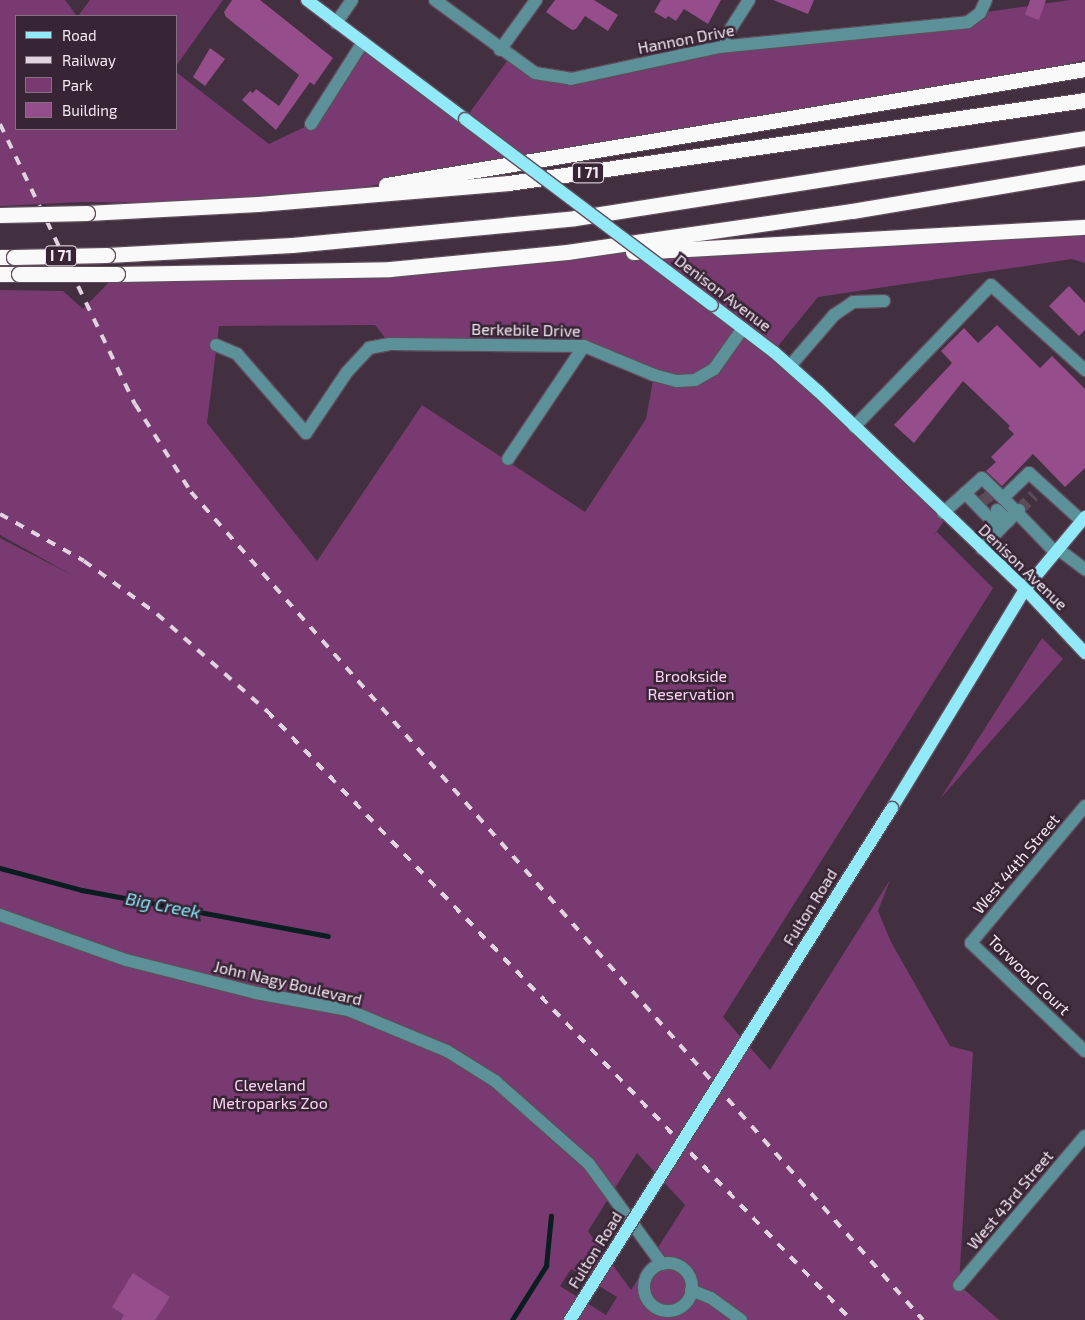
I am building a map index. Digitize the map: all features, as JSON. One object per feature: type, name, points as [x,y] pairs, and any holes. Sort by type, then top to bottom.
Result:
[{"type":"highway","points":[[900,100],[1085,60]]},
{"type":"highway","points":[[258,204],[633,146],[1085,70]]},
{"type":"highway","name":"I 71","points":[[0,215],[258,204],[527,181],[1085,100]]},
{"type":"highway","name":"I 71","points":[[7,257],[107,255],[292,245],[575,218],[1085,138]]},
{"type":"highway","points":[[0,274],[390,269],[567,252],[852,211],[1085,172]]},
{"type":"highway","points":[[567,252],[658,251],[1085,227]]},
{"type":"main road","name":"Denison Avenue","points":[[307,0],[743,328],[790,366],[1025,589],[1085,652]]},
{"type":"main road","name":"Fulton Road","points":[[570,1320],[892,808],[1025,589],[1084,519]]},
{"type":"street","points":[[336,23],[352,0]]},
{"type":"street","name":"Hannon Drive","points":[[435,0],[500,50],[535,74],[571,79],[719,47],[968,22],[980,13],[986,0]]},
{"type":"street","points":[[500,50],[536,0]]},
{"type":"street","points":[[719,47],[750,0]]},
{"type":"street","points":[[311,124],[363,42]]},
{"type":"street","points":[[854,428],[942,333],[991,285],[1085,370]]},
{"type":"street","points":[[790,366],[834,315],[853,302],[884,301]]},
{"type":"street","name":"Berkebile Drive","points":[[216,345],[237,354],[306,433],[347,372],[369,348],[390,344],[584,346],[654,375],[677,381],[695,380],[714,369],[743,328]]},
{"type":"street","points":[[508,459],[584,346]]},
{"type":"street","points":[[1003,498],[1029,473],[1039,490],[1084,519]]},
{"type":"street","points":[[943,513],[973,491],[982,478],[1003,498],[1011,518]]},
{"type":"street","points":[[973,491],[1085,569]]},
{"type":"street","points":[[997,510],[1011,518]]},
{"type":"street","points":[[982,549],[1011,518]]},
{"type":"street","name":"West 44th Street","points":[[971,943],[1085,806]]},
{"type":"street","name":"John Nagy Boulevard","points":[[0,916],[126,960],[256,992],[348,1010],[447,1051],[495,1081],[588,1164],[662,1264]]},
{"type":"street","name":"Torwood Court","points":[[971,943],[1085,1051]]},
{"type":"street","name":"West 43rd Street","points":[[959,1285],[1085,1136]]},
{"type":"street","points":[[662,1264],[681,1268],[690,1278],[691,1290],[689,1298],[678,1309],[662,1310],[649,1302],[644,1288],[645,1280],[654,1267],[662,1264]]},
{"type":"street","points":[[691,1290],[710,1298],[741,1320]]},
{"type":"green space","points":[[0,0],[65,0],[76,15],[15,15],[15,130],[178,130],[178,74],[269,144],[311,124],[363,42],[465,119],[510,57],[553,78],[719,47],[968,22],[980,13],[1070,0],[1085,0],[1085,60],[900,100],[258,204],[83,202],[0,206]]},
{"type":"green space","points":[[90,0],[223,0],[178,63],[178,15],[79,15]]},
{"type":"green space","points":[[1085,227],[1085,263],[1072,259],[818,297],[774,351],[947,517],[934,535],[937,532],[993,588],[723,1017],[770,1070],[890,880],[878,911],[891,942],[950,1046],[973,1052],[959,1285],[999,1320],[0,1320],[0,538],[74,576],[0,535],[0,290],[63,291],[83,309],[117,274],[251,273],[567,252],[639,252]],"holes":[[[375,325],[390,344],[584,346],[654,375],[646,419],[585,512],[422,405],[317,561],[207,423],[219,326]],[[637,1153],[685,1205],[631,1290],[588,1231]],[[571,1269],[617,1297],[606,1315],[560,1286]]]},
{"type":"green space","points":[[1042,638],[1063,659],[940,799]]},
{"type":"building","points":[[232,0],[260,0],[333,58],[314,85],[310,82],[276,130],[242,100],[250,91],[253,93],[256,89],[279,106],[299,75],[226,17],[224,12]]},
{"type":"building","points":[[555,0],[594,0],[618,15],[608,31],[585,16],[576,29],[572,30],[546,12]]},
{"type":"building","points":[[661,0],[721,0],[708,24],[684,9],[676,21],[668,16],[666,19],[654,12]]},
{"type":"building","points":[[773,0],[814,0],[808,14]]},
{"type":"building","points":[[1030,0],[1046,0],[1039,20],[1025,15]]},
{"type":"building","points":[[210,48],[225,59],[205,86],[193,77]]},
{"type":"building","points":[[1069,286],[1085,303],[1085,330],[1079,336],[1049,306]]},
{"type":"building","points":[[997,325],[1040,368],[1052,356],[1085,389],[1085,468],[1065,487],[1033,454],[1002,486],[986,471],[996,462],[991,457],[1014,434],[1008,428],[1010,426],[963,381],[914,443],[894,425],[952,363],[941,351],[964,328],[978,343]]},
{"type":"building","points":[[133,1273],[170,1297],[155,1320],[121,1320],[124,1315],[112,1307]]},
{"type":"waterway","name":"Big Creek","points":[[0,868],[82,890],[328,936]]},
{"type":"waterway","name":"Big Creek","points":[[512,1320],[546,1266],[551,1216]]},
{"type":"tunnel","points":[[982,494],[997,510]]},
{"type":"tunnel","points":[[1019,510],[1034,495]]},
{"type":"railway","points":[[0,124],[135,404],[191,492],[923,1320]]},
{"type":"railway","points":[[0,514],[84,561],[157,614],[267,711],[851,1320]]},
{"type":"park label","name":"Brookside Reservation","points":[[691,685]]},
{"type":"park label","name":"Cleveland Metroparks Zoo","points":[[270,1094]]}]
